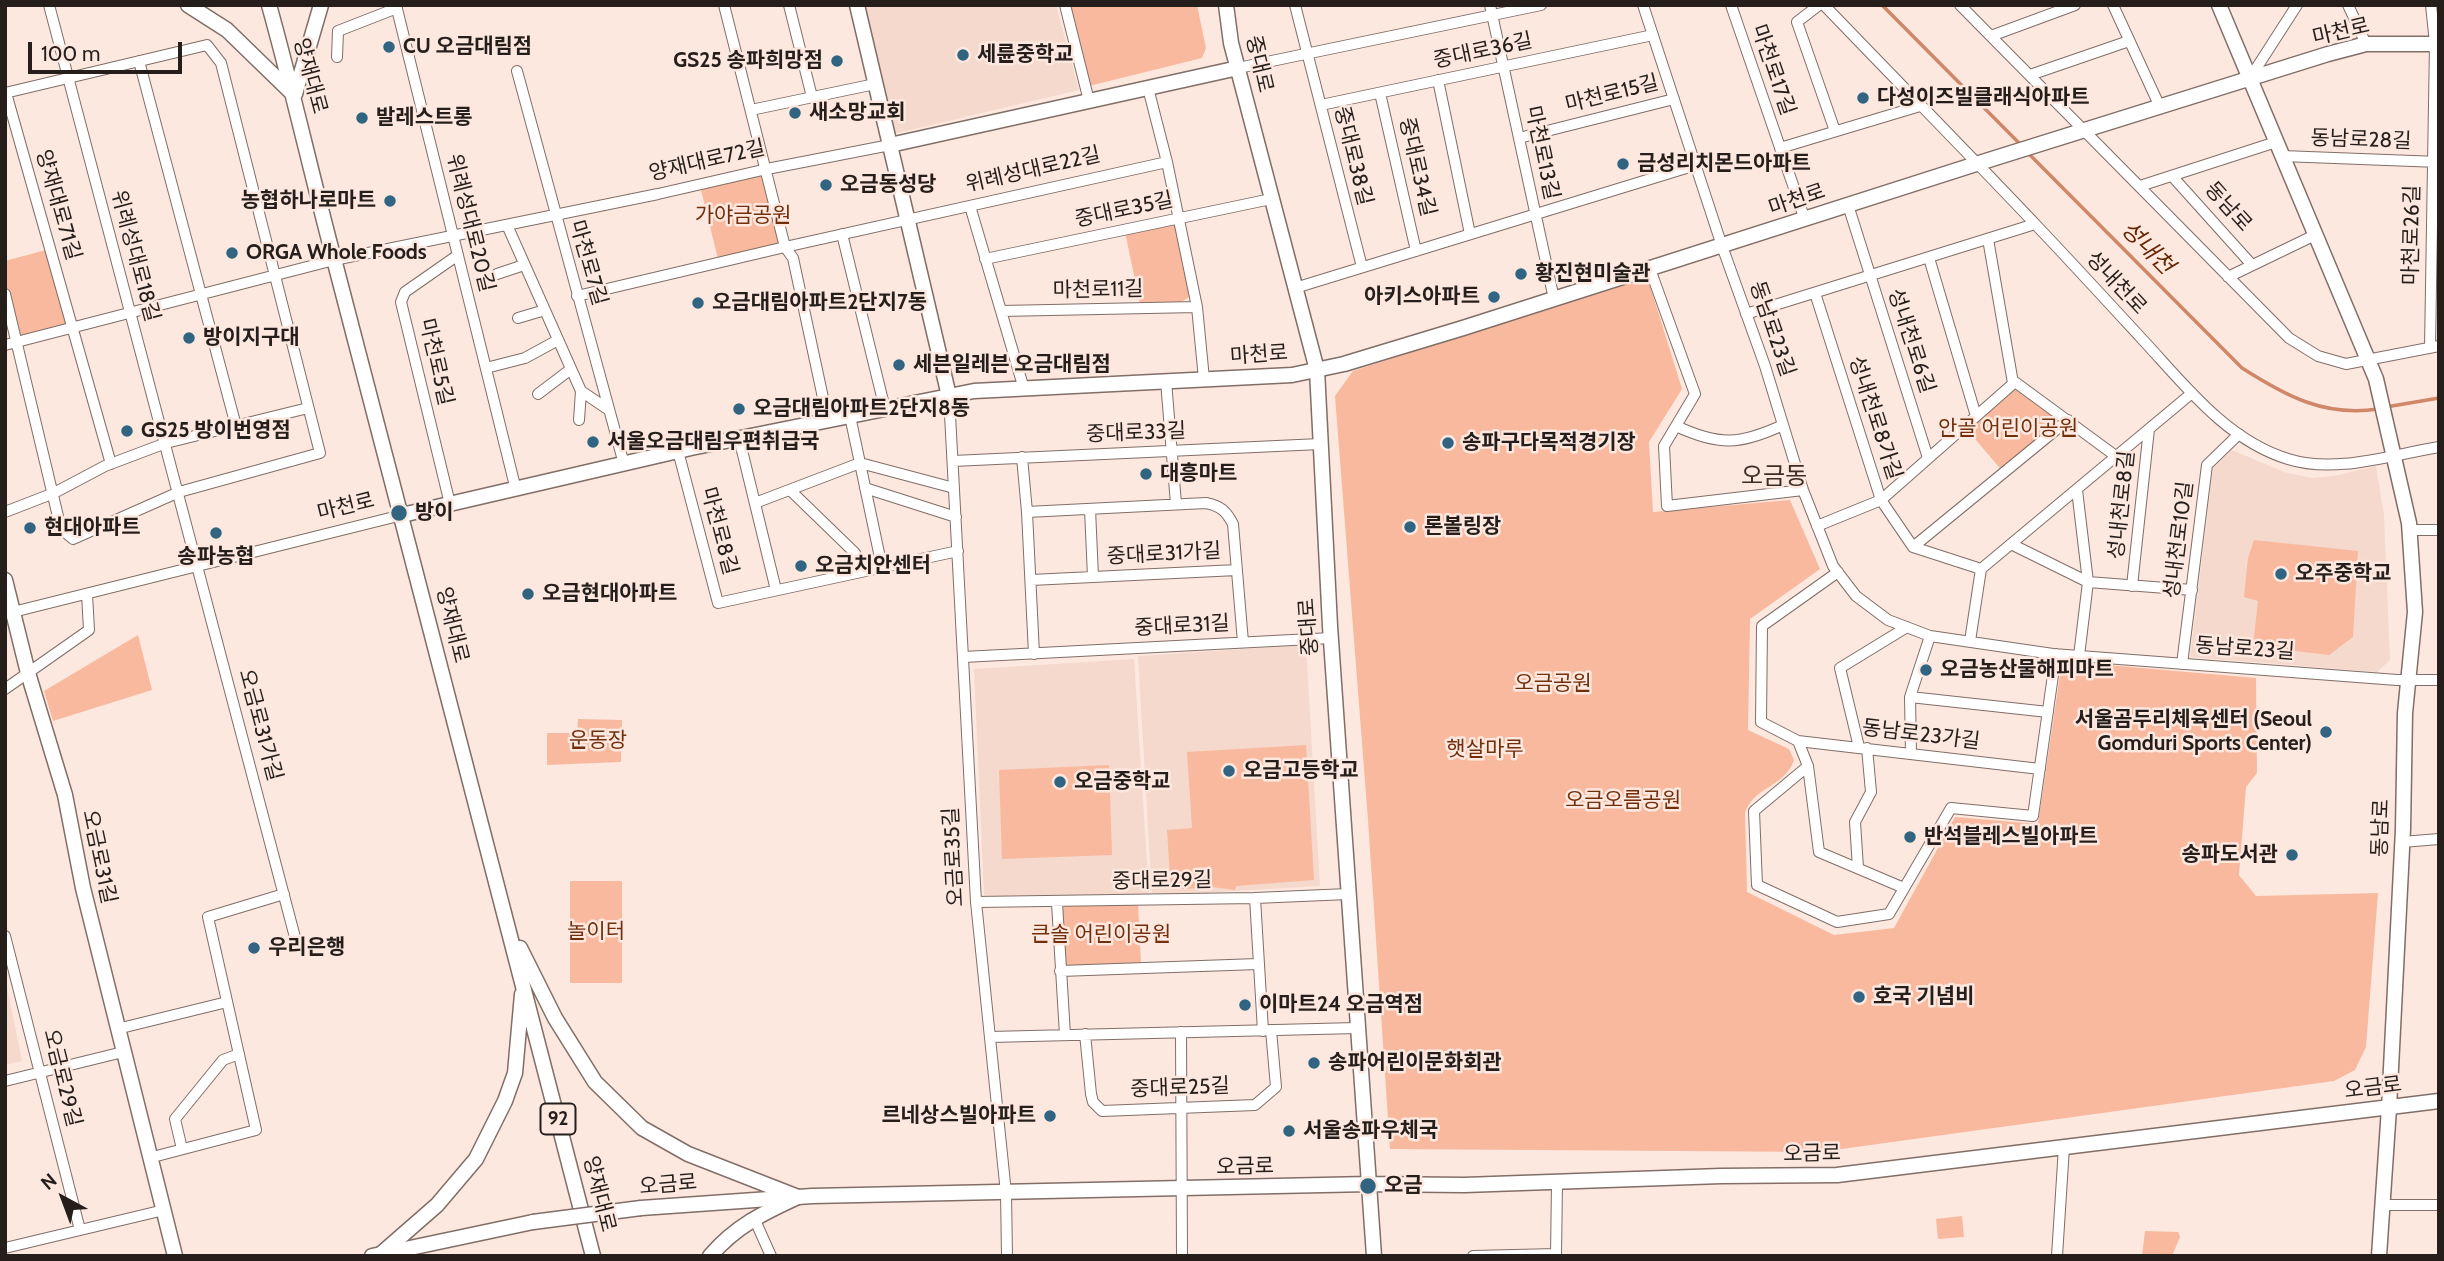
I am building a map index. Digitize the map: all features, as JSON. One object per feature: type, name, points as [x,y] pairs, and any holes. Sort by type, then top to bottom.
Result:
[{"type":"main road","points":[[188,5],[227,30],[295,96],[321,5]]},
{"type":"main road","name":"양재대로","points":[[269,5],[295,96],[334,260],[593,1256]]},
{"type":"main road","points":[[857,5],[950,396]]},
{"type":"main road","name":"중대로","points":[[1226,5],[1231,43],[1317,370],[1331,638],[1374,1256]]},
{"type":"main road","points":[[2219,6],[2367,359]]},
{"type":"main road","name":"마천로","points":[[402,515],[678,451],[974,391],[1292,375],[1317,370],[1463,328],[1979,163],[2366,44],[2437,43]]},
{"type":"main road","name":"양재대로72길","points":[[890,145],[1238,68]]},
{"type":"main road","name":"동남로","points":[[2367,359],[2376,379],[2395,454],[2409,530],[2415,611],[2405,713],[2402,842],[2379,1256]]},
{"type":"main road","name":"오금로31길","points":[[5,580],[9,613],[65,795],[83,888],[175,1256]]},
{"type":"main road","points":[[506,919],[555,1018],[595,1083],[642,1128],[688,1154],[798,1197]]},
{"type":"main road","points":[[377,1254],[437,1205],[476,1159],[505,1101],[515,1073],[523,982]]},
{"type":"main road","name":"오금로","points":[[377,1254],[533,1222],[641,1208],[798,1197],[1369,1184],[1464,1185],[1721,1176],[1837,1175],[2439,1101]]},
{"type":"main road","points":[[710,1256],[723,1241],[754,1218],[798,1197]]},
{"type":"main road","points":[[377,1254],[403,1256]]},
{"type":"street","name":"위례성대로18길","points":[[49,5],[199,566]]},
{"type":"street","points":[[724,5],[785,247],[793,258],[828,421]]},
{"type":"street","points":[[789,5],[812,97]]},
{"type":"street","points":[[1065,5],[1089,101]]},
{"type":"street","name":"중대로38길","points":[[1295,5],[1362,267]]},
{"type":"street","points":[[1238,68],[1491,10],[1541,5]]},
{"type":"street","name":"마천로15길","points":[[1643,5],[1722,246]]},
{"type":"street","name":"마천로17길","points":[[1731,5],[1805,220]]},
{"type":"street","name":"성내천로","points":[[1835,131],[1797,22],[1822,5],[1979,163],[2192,393],[2214,415],[2239,434],[2257,446],[2284,458],[2311,465],[2345,465],[2439,447]]},
{"type":"street","points":[[1960,5],[2289,338],[2318,355],[2346,364],[2434,347]]},
{"type":"street","points":[[1991,36],[2075,5]]},
{"type":"street","points":[[2113,5],[2160,107]]},
{"type":"street","points":[[2249,79],[2297,5]]},
{"type":"street","points":[[2348,5],[2366,44]]},
{"type":"street","name":"마천로26길","points":[[2431,5],[2437,43],[2434,347]]},
{"type":"street","points":[[337,58],[338,31],[397,7]]},
{"type":"street","name":"위례성대로20길","points":[[397,7],[516,490]]},
{"type":"street","name":"마천로13길","points":[[1491,10],[1554,299]]},
{"type":"street","name":"중대로36길","points":[[1321,105],[1653,35]]},
{"type":"street","points":[[2031,75],[2129,41]]},
{"type":"street","points":[[5,294],[61,529],[74,539],[179,492],[320,453],[221,63],[207,45],[6,93]]},
{"type":"street","points":[[139,61],[236,426]]},
{"type":"street","name":"마천로7길","points":[[517,71],[554,215],[624,464]]},
{"type":"street","name":"중대로34길","points":[[1438,80],[1470,234]]},
{"type":"street","points":[[751,110],[875,84]]},
{"type":"street","points":[[1148,88],[1167,162],[1197,307],[1204,379]]},
{"type":"street","name":"양재대로71길","points":[[6,93],[111,464]]},
{"type":"street","name":"중대로34길","points":[[1380,93],[1416,251]]},
{"type":"street","name":"마천로15길","points":[[1519,138],[1674,99]]},
{"type":"street","name":"마천로17길","points":[[1780,148],[1920,106]]},
{"type":"street","name":"양재대로72길","points":[[334,260],[890,145]]},
{"type":"street","name":"동남로28길","points":[[2279,149],[2436,162]]},
{"type":"street","name":"동남로","points":[[2140,186],[2279,149]]},
{"type":"street","name":"위례성대로22길","points":[[578,296],[1167,162]]},
{"type":"street","name":"중대로34길","points":[[1295,288],[1696,165]]},
{"type":"street","name":"동남로","points":[[2172,176],[2252,265]]},
{"type":"street","name":"중대로35길","points":[[985,259],[1271,199]]},
{"type":"street","name":"성내천로6길","points":[[1849,205],[1928,458]]},
{"type":"street","points":[[970,206],[1024,389]]},
{"type":"street","name":"성내천로6길","points":[[1746,314],[2035,224]]},
{"type":"street","points":[[507,225],[581,391],[579,420]]},
{"type":"street","points":[[842,234],[886,409]]},
{"type":"street","points":[[2228,276],[2315,235]]},
{"type":"street","points":[[1817,526],[1881,500],[2014,382],[1988,239]]},
{"type":"street","name":"동남로23길","points":[[1722,246],[1803,490],[1833,566],[1856,596],[1888,620],[1930,636],[2056,654],[2439,680]]},
{"type":"street","name":"마천로5길","points":[[450,504],[401,302],[405,292],[458,255]]},
{"type":"street","name":"성내천로6길","points":[[1928,258],[1976,416]]},
{"type":"street","points":[[5,345],[334,260]]},
{"type":"street","points":[[497,274],[524,265]]},
{"type":"street","points":[[1650,269],[1695,394],[1664,446],[1667,506],[1803,490]]},
{"type":"street","name":"성내천로8가길","points":[[1815,293],[1881,500],[1913,547]]},
{"type":"street","name":"마천로11길","points":[[1001,311],[1197,307]]},
{"type":"street","points":[[519,318],[545,310]]},
{"type":"street","points":[[486,368],[525,358],[558,340]]},
{"type":"street","points":[[538,394],[571,369]]},
{"type":"street","points":[[1166,381],[1176,504]]},
{"type":"street","name":"성내천로8길","points":[[2014,382],[2117,457]]},
{"type":"street","points":[[581,391],[609,410]]},
{"type":"street","name":"성내천로8길","points":[[1981,569],[2192,393]]},
{"type":"street","name":"오금로35길","points":[[950,396],[976,902],[1006,1193],[1007,1256]]},
{"type":"street","points":[[5,512],[54,493],[111,464],[166,443],[309,408]]},
{"type":"street","points":[[850,416],[882,567]]},
{"type":"street","points":[[1913,547],[2068,421]]},
{"type":"street","points":[[1675,426],[1714,441],[1734,441],[1751,438],[1783,425]]},
{"type":"street","name":"성내천로8길","points":[[2132,586],[2149,429]]},
{"type":"street","name":"성내천로10길","points":[[2182,664],[2207,466],[2239,434]]},
{"type":"street","points":[[739,438],[776,590]]},
{"type":"street","name":"중대로33길","points":[[953,461],[1320,444]]},
{"type":"street","name":"마천로8길","points":[[678,451],[718,603],[957,551]]},
{"type":"street","points":[[1022,457],[1034,654]]},
{"type":"street","points":[[755,503],[860,463],[954,488]]},
{"type":"street","points":[[865,488],[956,517]]},
{"type":"street","points":[[790,490],[856,553],[859,572]]},
{"type":"street","points":[[2077,490],[2088,582],[2079,656]]},
{"type":"street","name":"중대로31가길","points":[[1027,512],[1176,504],[1219,505],[1227,512],[1233,524],[1243,642]]},
{"type":"street","name":"중대로31가길","points":[[1090,509],[1093,577]]},
{"type":"street","name":"마천로","points":[[9,613],[402,515]]},
{"type":"street","points":[[2409,530],[2439,530]]},
{"type":"street","name":"성내천로8길","points":[[2011,544],[2088,582],[2192,590]]},
{"type":"street","points":[[1913,547],[1981,569],[1970,641]]},
{"type":"street","name":"오금로31가길","points":[[199,566],[296,941]]},
{"type":"street","name":"중대로31가길","points":[[1031,580],[1237,570]]},
{"type":"street","name":"동남로23가길","points":[[1838,572],[1762,626],[1761,722],[1798,741],[2040,768]]},
{"type":"street","points":[[5,688],[89,631],[87,594]]},
{"type":"street","points":[[1858,868],[1856,822],[1871,792],[1863,748],[1840,668],[1907,627]]},
{"type":"street","points":[[1911,754],[1910,697],[1930,636]]},
{"type":"street","name":"중대로31길","points":[[963,657],[1331,638]]},
{"type":"street","points":[[1808,766],[1755,811],[1757,885],[1836,922],[1889,914],[1951,808],[2033,816],[2056,654]]},
{"type":"street","name":"동남로23가길","points":[[1910,697],[2048,712]]},
{"type":"street","points":[[1798,741],[1808,766],[1819,852],[1904,888]]},
{"type":"street","points":[[2402,842],[2439,839]]},
{"type":"street","points":[[149,1157],[256,1130],[208,917],[284,894]]},
{"type":"street","name":"중대로29길","points":[[976,902],[1057,903],[1348,894]]},
{"type":"street","name":"중대로25길","points":[[1085,1034],[1091,1094],[1093,1102],[1102,1111],[1255,1105],[1268,1096],[1276,1087],[1258,964],[1255,898]]},
{"type":"street","points":[[1057,903],[1065,1035]]},
{"type":"street","name":"오금로29길","points":[[5,936],[79,1230]]},
{"type":"street","points":[[1060,971],[1258,964]]},
{"type":"street","points":[[117,1029],[227,1002]]},
{"type":"street","points":[[990,1037],[1357,1028]]},
{"type":"street","points":[[1181,1032],[1182,1256]]},
{"type":"street","points":[[5,1081],[123,1052]]},
{"type":"street","points":[[182,1149],[175,1119],[223,1060],[239,1054]]},
{"type":"street","points":[[2057,1256],[2064,1147]]},
{"type":"street","points":[[1473,1256],[1556,1255],[1556,1182]]},
{"type":"street","points":[[2382,1205],[2439,1205]]},
{"type":"street","points":[[5,1248],[164,1210]]},
{"type":"street","points":[[754,1218],[771,1256]]},
{"type":"shaded area","points":[[863,5],[1056,5],[1079,90],[893,134]]},
{"type":"shaded area","points":[[2232,450],[2284,472],[2312,478],[2376,466],[2384,515],[2390,660],[2377,672],[2190,657],[2213,468]]},
{"type":"shaded area","name":"오금고등학교","points":[[1306,645],[1320,886],[1152,896],[1138,656]]},
{"type":"shaded area","name":"오금중학교","points":[[1134,659],[1149,895],[984,897],[974,669]]},
{"type":"shaded area","points":[[5,978],[22,1061],[5,1065]]},
{"type":"green space","points":[[1068,5],[1197,5],[1206,48],[1202,58],[1089,86]]},
{"type":"green space","name":"가야금공원","points":[[767,169],[785,247],[719,263],[700,186]]},
{"type":"green space","points":[[1175,221],[1191,296],[1181,302],[1140,304],[1125,232]]},
{"type":"green space","points":[[46,250],[67,328],[21,340],[5,281],[5,261]]},
{"type":"green space","name":"오금공원","points":[[1647,276],[1682,389],[1649,442],[1653,512],[1790,500],[1820,569],[1750,619],[1748,730],[1789,749],[1794,760],[1784,776],[1756,797],[1745,812],[1747,892],[1834,935],[1894,928],[1955,817],[2038,824],[2062,661],[2256,678],[2257,773],[2246,787],[2239,875],[2256,896],[2378,893],[2366,1047],[2355,1070],[2334,1081],[1820,1152],[1390,1149],[1335,396],[1353,371]]},
{"type":"green space","name":"안골 어린이공원","points":[[2013,383],[2068,420],[2004,473],[1964,426]]},
{"type":"green space","points":[[2254,540],[2358,551],[2353,637],[2329,655],[2253,646],[2258,601],[2244,597],[2248,558]]},
{"type":"green space","points":[[138,635],[152,690],[53,721],[44,691]]},
{"type":"green space","name":"운동장","points":[[578,719],[622,720],[621,762],[547,765],[547,733],[577,733]]},
{"type":"green space","points":[[1306,745],[1314,880],[1236,886],[1235,890],[1212,887],[1171,890],[1167,830],[1192,828],[1187,752]]},
{"type":"green space","points":[[1109,765],[1112,855],[1002,859],[999,770]]},
{"type":"green space","name":"놀이터","points":[[570,881],[622,881],[622,983],[570,983]]},
{"type":"green space","name":"큰솔 어린이공원","points":[[1138,902],[1141,964],[1063,968],[1060,906]]},
{"type":"green space","points":[[1962,1216],[1964,1237],[1938,1239],[1936,1219]]},
{"type":"green space","points":[[2145,1231],[2178,1232],[2180,1237],[2172,1256],[2142,1256]]},
{"type":"waterway","name":"성내천","points":[[1882,5],[2022,146]]},
{"type":"waterway","name":"성내천","points":[[2027,152],[2242,368],[2306,402],[2340,410],[2378,409]]},
{"type":"waterway","name":"성내천","points":[[2386,407],[2439,398]]},
{"type":"place","name":"CU 오금대림점","points":[[389,47]]},
{"type":"place","name":"세륜중학교","points":[[963,55]]},
{"type":"place","name":"GS25 송파희망점","points":[[837,61]]},
{"type":"place","name":"다성이즈빌클래식아파트","points":[[1863,98]]},
{"type":"place","name":"새소망교회","points":[[795,113]]},
{"type":"place","name":"발레스트롱","points":[[362,118]]},
{"type":"place","name":"금성리치몬드아파트","points":[[1623,164]]},
{"type":"place","name":"오금동성당","points":[[826,185]]},
{"type":"place","name":"농협하나로마트","points":[[390,201]]},
{"type":"place","name":"ORGA Whole Foods","points":[[232,253]]},
{"type":"place","name":"황진현미술관","points":[[1521,274]]},
{"type":"place","name":"아키스아파트","points":[[1494,297]]},
{"type":"place","name":"오금대림아파트2단지7동","points":[[698,303]]},
{"type":"place","name":"방이지구대","points":[[189,338]]},
{"type":"place","name":"세븐일레븐 오금대림점","points":[[899,365]]},
{"type":"place","name":"오금대림아파트2단지8동","points":[[739,409]]},
{"type":"place","name":"GS25 방이번영점","points":[[127,431]]},
{"type":"place","name":"서울오금대림우편취급국","points":[[593,442]]},
{"type":"place","name":"송파구다목적경기장","points":[[1448,443]]},
{"type":"place","name":"대흥마트","points":[[1146,474]]},
{"type":"place","name":"방이","points":[[399,513]]},
{"type":"place","name":"론볼링장","points":[[1410,527]]},
{"type":"place","name":"현대아파트","points":[[30,528]]},
{"type":"place","name":"송파농협","points":[[216,533]]},
{"type":"place","name":"오금치안센터","points":[[801,566]]},
{"type":"place","name":"오주중학교","points":[[2281,574]]},
{"type":"place","name":"오금현대아파트","points":[[528,594]]},
{"type":"place","name":"오금농산물해피마트","points":[[1926,670]]},
{"type":"place","name":"서울곰두리체육센터 (Seoul Gomduri Sports Center)","points":[[2326,732]]},
{"type":"place","name":"오금고등학교","points":[[1229,771]]},
{"type":"place","name":"오금중학교","points":[[1060,782]]},
{"type":"place","name":"반석블레스빌아파트","points":[[1910,837]]},
{"type":"place","name":"송파도서관","points":[[2292,855]]},
{"type":"place","name":"우리은행","points":[[254,948]]},
{"type":"place","name":"호국 기념비","points":[[1859,997]]},
{"type":"place","name":"이마트24 오금역점","points":[[1245,1005]]},
{"type":"place","name":"송파어린이문화회관","points":[[1314,1063]]},
{"type":"place","name":"르네상스빌아파트","points":[[1050,1116]]},
{"type":"place","name":"서울송파우체국","points":[[1289,1131]]},
{"type":"place","name":"오금","points":[[1368,1186]]},
{"type":"district","name":"오금동","points":[[1774,477]]},
{"type":"park label","name":"햇살마루","points":[[1485,750]]},
{"type":"park label","name":"오금오름공원","points":[[1623,801]]}]
